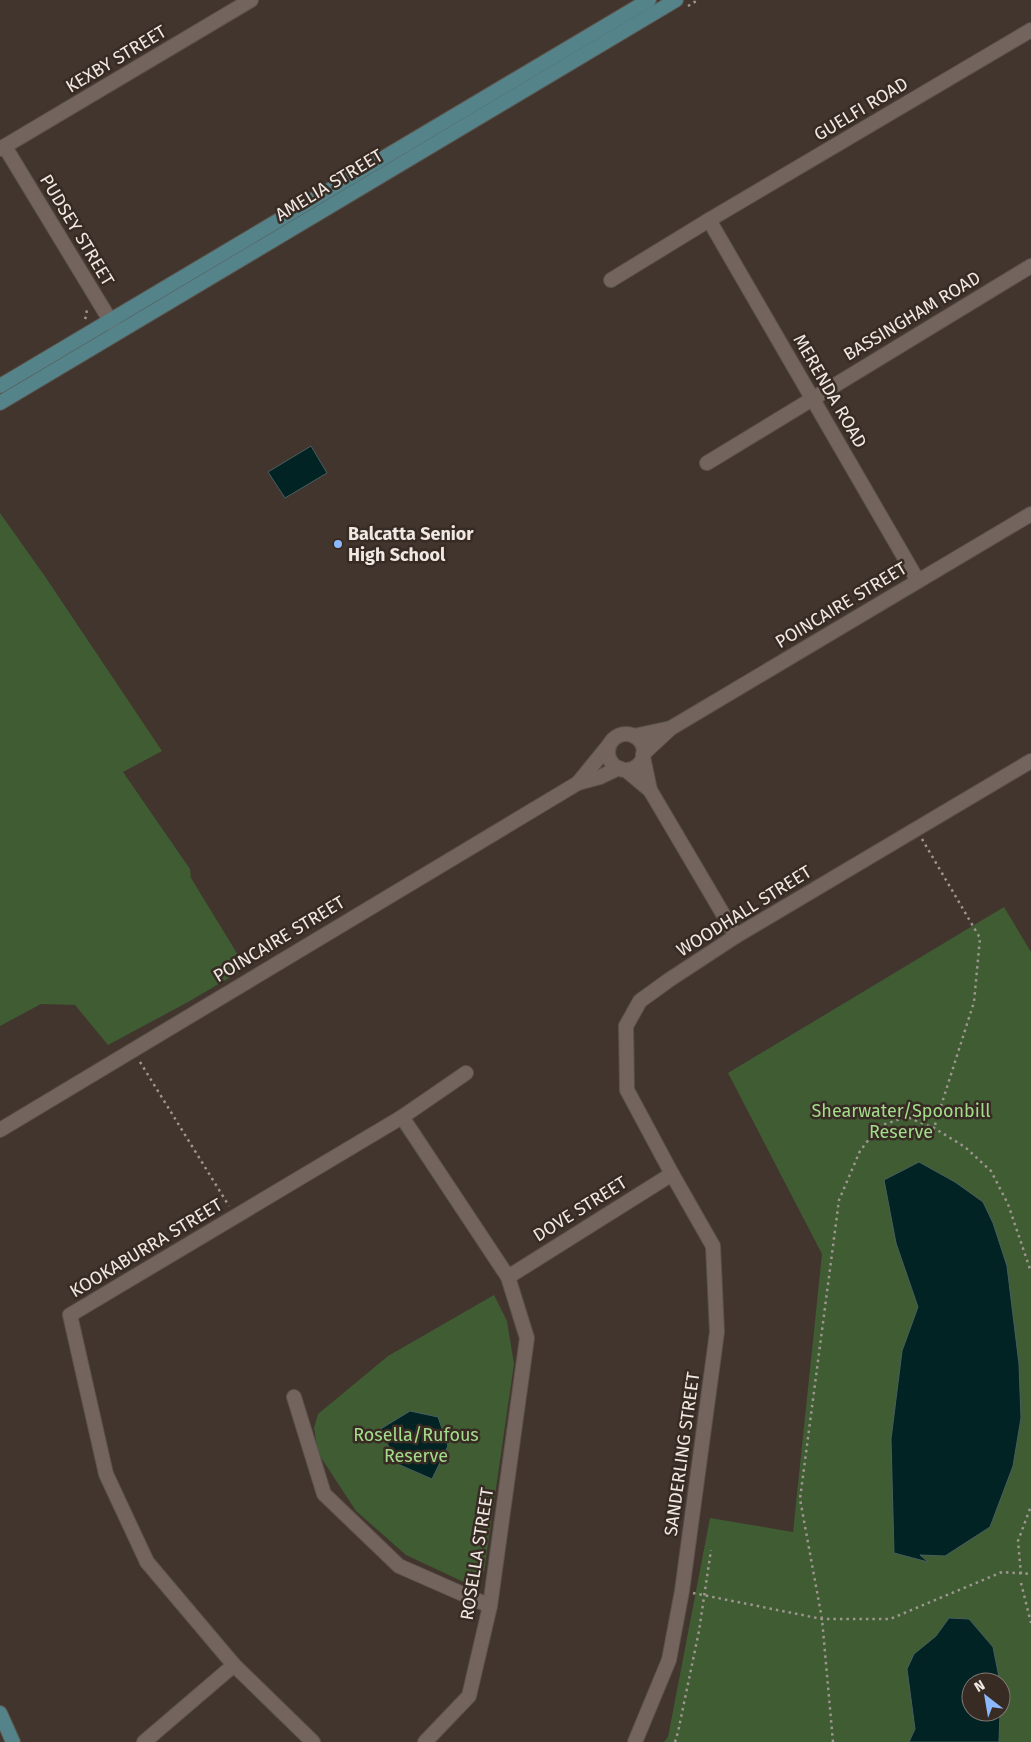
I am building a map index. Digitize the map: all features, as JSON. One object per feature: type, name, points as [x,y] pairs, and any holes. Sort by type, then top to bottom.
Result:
[{"type":"main road","name":"AMELIA STREET","points":[[0,402],[114,327],[649,0]]},
{"type":"main road","name":"AMELIA STREET","points":[[0,386],[114,327],[676,0]]},
{"type":"main road","points":[[0,1713],[14,1741]]},
{"type":"street","name":"KEXBY STREET","points":[[2,148],[251,0]]},
{"type":"street","name":"GUELFI ROAD","points":[[611,280],[1031,30]]},
{"type":"street","name":"PUDSEY STREET","points":[[2,148],[114,327]]},
{"type":"street","name":"MERENDA ROAD","points":[[709,220],[918,581]]},
{"type":"street","name":"BASSINGHAM ROAD","points":[[707,463],[1031,266]]},
{"type":"street","name":"POINCAIRE STREET","points":[[643,756],[671,728],[1031,514]]},
{"type":"street","name":"POINCAIRE STREET","points":[[634,736],[671,728]]},
{"type":"street","points":[[650,790],[623,769],[613,764],[609,759],[609,745],[614,738],[625,734],[634,736],[641,742],[650,790],[736,936]]},
{"type":"street","name":"POINCAIRE STREET","points":[[578,783],[609,745]]},
{"type":"street","points":[[623,769],[636,766],[643,756]]},
{"type":"street","name":"WOODHALL STREET","points":[[672,1174],[628,1090],[626,1026],[640,1001],[736,936],[1031,761]]},
{"type":"street","name":"POINCAIRE STREET","points":[[0,1130],[131,1049],[578,783],[623,769]]},
{"type":"street","name":"KOOKABURRA STREET","points":[[313,1742],[234,1665],[147,1562],[106,1474],[70,1315],[402,1117],[466,1073]]},
{"type":"street","name":"ROSELLA STREET","points":[[402,1117],[508,1276],[527,1338],[490,1606],[469,1696],[424,1742]]},
{"type":"street","name":"DOVE STREET","points":[[508,1276],[672,1174]]},
{"type":"street","name":"SANDERLING STREET","points":[[635,1742],[669,1660],[682,1591],[717,1332],[713,1246],[672,1174]]},
{"type":"street","points":[[294,1397],[324,1494],[399,1566],[490,1606]]},
{"type":"street","points":[[144,1742],[234,1665]]},
{"type":"path","points":[[84,320],[87,314],[85,303]]},
{"type":"path","points":[[915,829],[980,938],[974,1002],[934,1128]]},
{"type":"path","points":[[131,1049],[235,1216]]},
{"type":"path","points":[[833,1742],[822,1619],[800,1499],[839,1200],[860,1151],[879,1126],[907,1117],[934,1128],[965,1146],[991,1171],[1008,1204],[1031,1272]]},
{"type":"path","points":[[1021,1574],[1018,1542],[1031,1506]]},
{"type":"path","points":[[675,1742],[699,1631],[711,1550]]},
{"type":"path","points":[[682,1591],[822,1619],[890,1619],[1002,1572],[1031,1574]]},
{"type":"path","points":[[1021,1583],[1031,1623]]},
{"type":"green space","points":[[0,513],[162,751],[123,772],[190,869],[191,878],[246,968],[108,1045],[75,1005],[41,1004],[0,1026]]},
{"type":"green space","name":"Shearwater/Spoonbill Reserve","points":[[1004,907],[1031,952],[1031,1742],[664,1742],[668,1737],[710,1518],[793,1532],[822,1254],[728,1073]]},
{"type":"green space","name":"Rosella/Rufous Reserve","points":[[494,1295],[507,1321],[514,1364],[484,1571],[470,1585],[406,1555],[356,1511],[318,1453],[314,1428],[318,1414],[388,1356]]},
{"type":"water","points":[[311,446],[327,473],[285,498],[268,472]]},
{"type":"water","points":[[919,1162],[955,1182],[983,1202],[993,1223],[1007,1266],[1019,1364],[1021,1418],[1013,1466],[990,1527],[945,1556],[920,1555],[928,1562],[894,1553],[891,1439],[902,1351],[918,1307],[896,1243],[884,1180]]},
{"type":"water","points":[[410,1411],[438,1417],[448,1446],[432,1479],[400,1465],[379,1430]]},
{"type":"water","points":[[949,1618],[969,1619],[993,1647],[998,1672],[961,1672],[961,1722],[1000,1722],[999,1742],[909,1742],[915,1729],[907,1669],[914,1654],[936,1636]]},
{"type":"place","name":"Balcatta Senior High School","points":[[338,544]]}]
